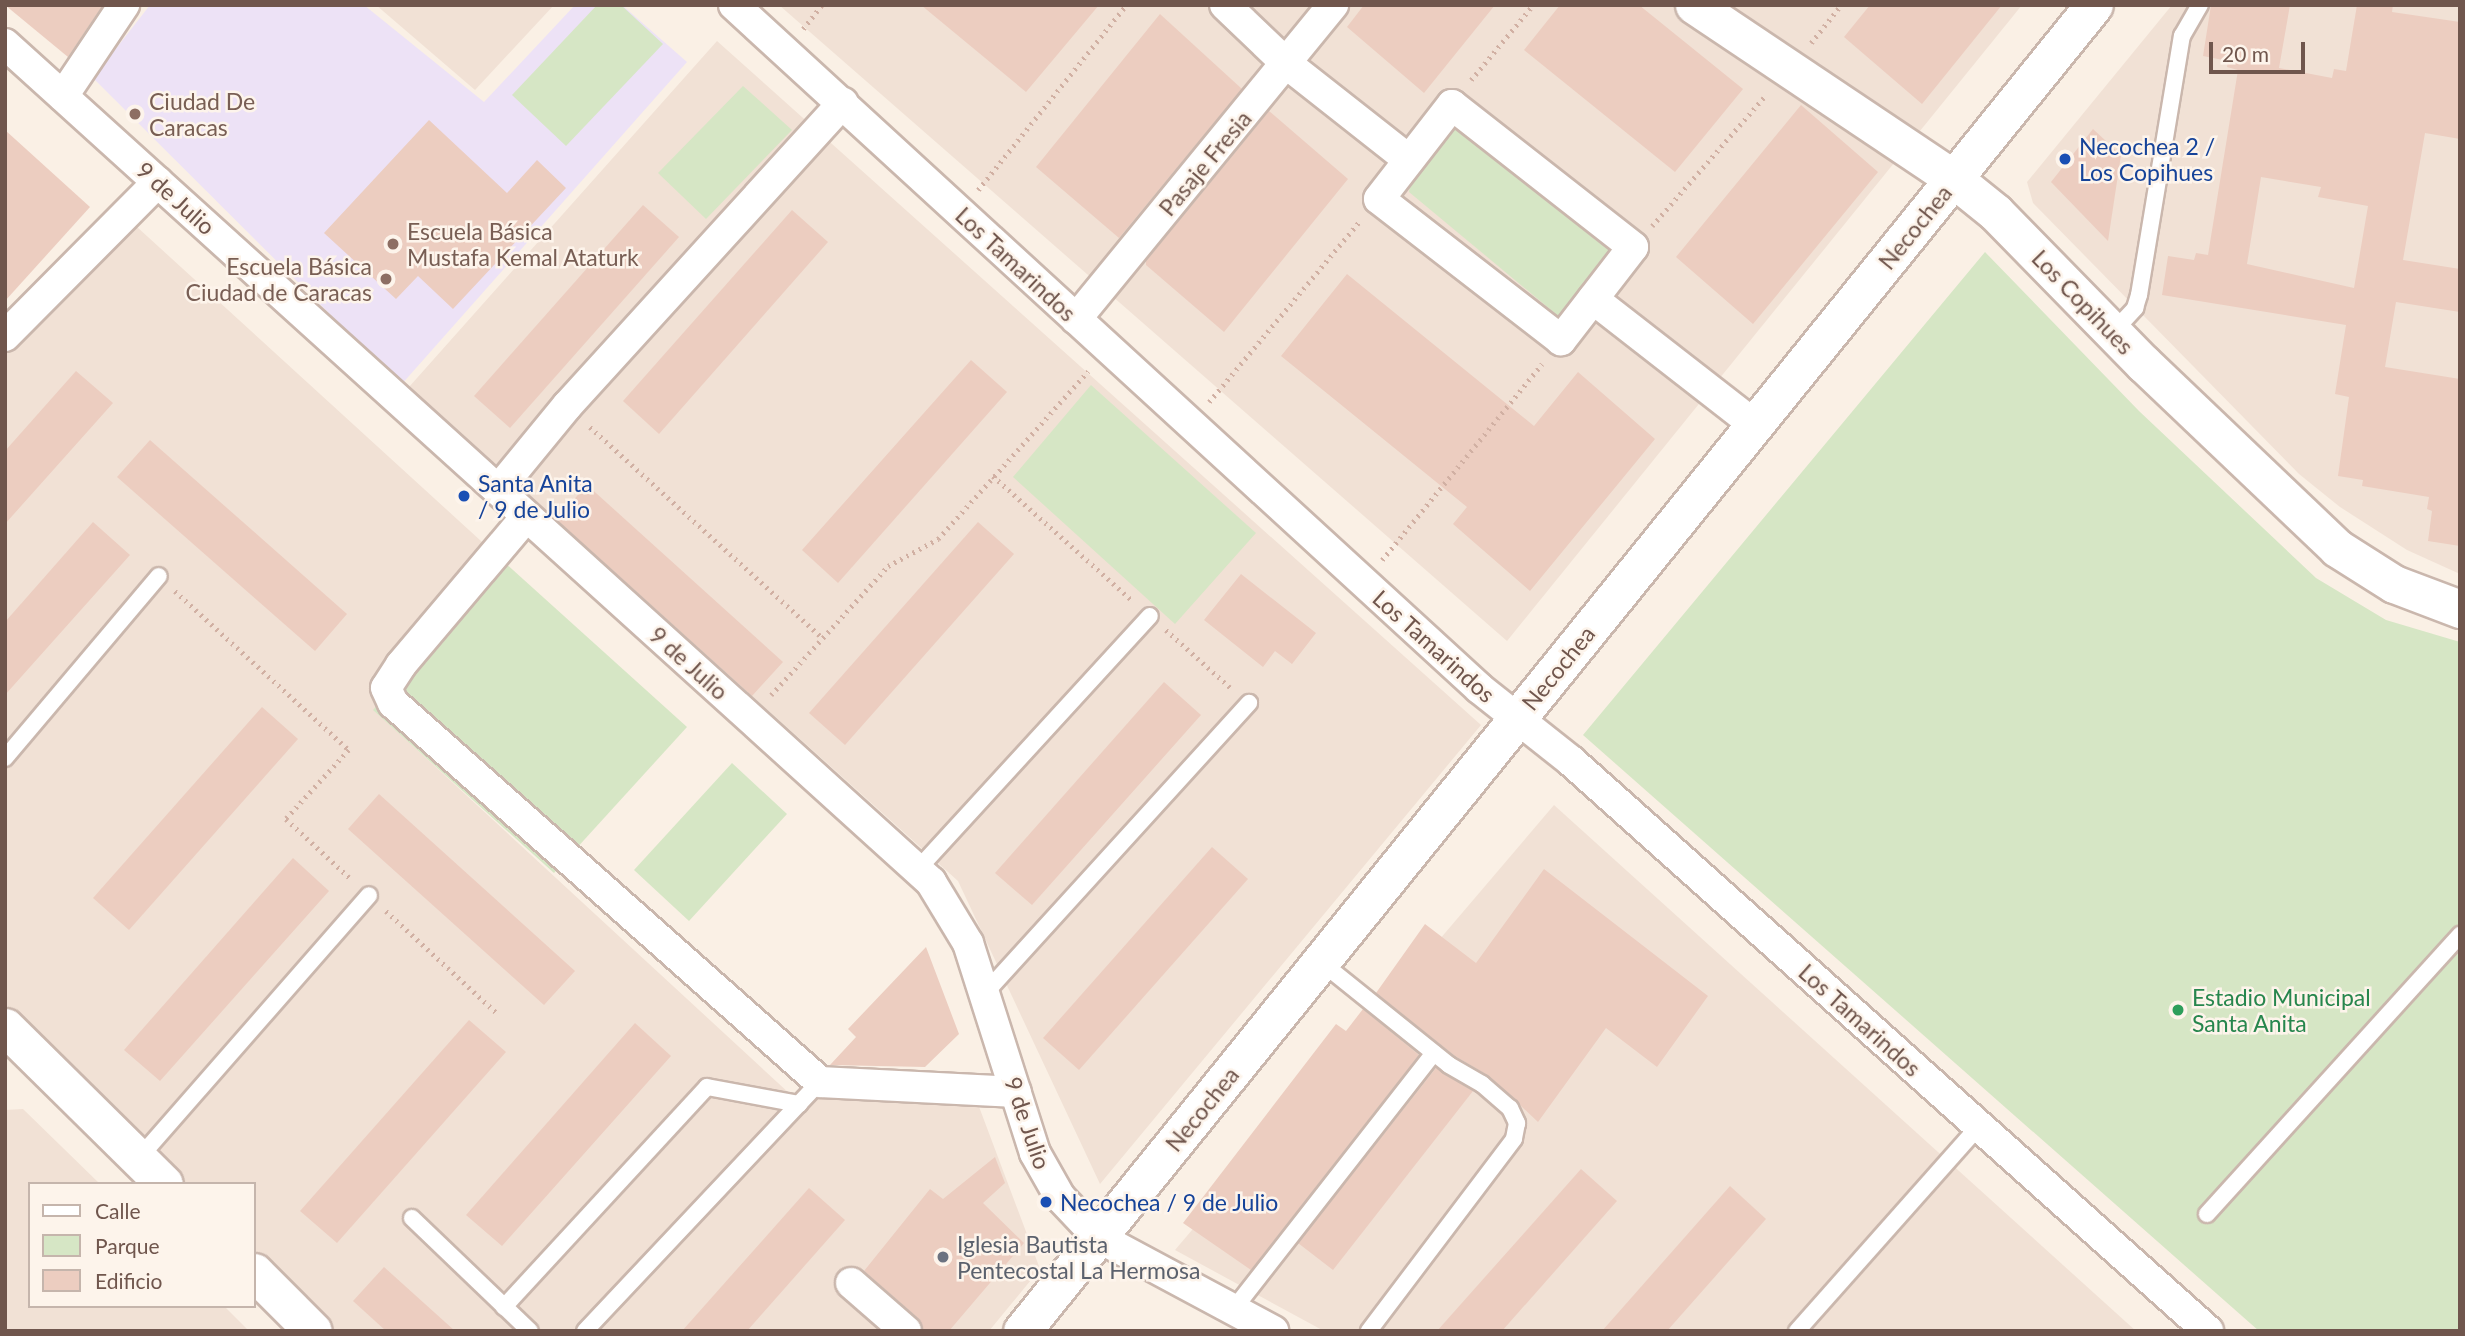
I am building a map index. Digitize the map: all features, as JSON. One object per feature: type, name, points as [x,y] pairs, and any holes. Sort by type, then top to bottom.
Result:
[{"type":"street","points":[[63,96],[124,5]]},
{"type":"street","name":"Los Tamarindos","points":[[734,5],[1363,583],[2208,1331]]},
{"type":"street","points":[[1225,5],[1287,64],[1409,160]]},
{"type":"street","name":"Pasaje Fresia","points":[[1076,319],[1333,5]]},
{"type":"street","name":"Los Copihues","points":[[1694,5],[1954,178],[1995,212],[2113,332],[2337,548],[2395,584],[2460,609]]},
{"type":"street","name":"Necochea","points":[[1022,1331],[2095,5]]},
{"type":"street","name":"9 de Julio","points":[[5,44],[918,869],[953,912],[986,992],[1016,1093],[1045,1176],[1098,1237],[1273,1331]]},
{"type":"street","points":[[498,491],[567,406],[843,103]]},
{"type":"street","points":[[1451,105],[1633,247],[1561,340],[1378,199],[1451,105]]},
{"type":"street","points":[[5,336],[158,182]]},
{"type":"street","points":[[1593,299],[1755,425]]},
{"type":"street","points":[[526,517],[401,665],[386,688],[393,703],[820,1082],[1016,1093]]},
{"type":"street","points":[[5,1027],[162,1182]]},
{"type":"street","points":[[256,1274],[313,1331]]},
{"type":"street","points":[[851,1283],[906,1331]]},
{"type":"lane","points":[[2113,332],[2135,308],[2139,295],[2182,36],[2200,5]]},
{"type":"lane","points":[[5,758],[159,576]]},
{"type":"lane","points":[[918,869],[1150,616]]},
{"type":"lane","points":[[986,992],[1249,704]]},
{"type":"lane","points":[[139,1158],[369,895]]},
{"type":"lane","points":[[2207,1213],[2460,935]]},
{"type":"lane","points":[[1321,962],[1434,1053],[1510,1108],[1517,1123],[1514,1139],[1368,1331]]},
{"type":"lane","points":[[1233,1310],[1434,1053]]},
{"type":"lane","points":[[585,1331],[820,1082]]},
{"type":"lane","points":[[504,1307],[707,1087],[799,1104]]},
{"type":"lane","points":[[1797,1331],[1979,1126]]},
{"type":"lane","points":[[412,1218],[530,1331]]},
{"type":"path","points":[[960,212],[1126,5]]},
{"type":"path","points":[[1451,105],[1532,5]]},
{"type":"path","points":[[1633,247],[1842,5]]},
{"type":"path","points":[[1190,425],[1378,199]]},
{"type":"path","points":[[1363,583],[1561,340]]},
{"type":"path","points":[[750,718],[888,566],[938,539],[1108,349]]},
{"type":"path","points":[[567,406],[823,638]]},
{"type":"path","points":[[993,476],[1249,704]]},
{"type":"path","points":[[159,576],[349,750],[286,819],[496,1012]]},
{"type":"shaded area","name":"Escuela Básica Mustafa Kemal Ataturk","points":[[150,5],[364,5],[484,102],[575,5],[622,5],[687,62],[401,385],[93,78]]},
{"type":"shaded area","points":[[376,5],[554,5],[475,90]]},
{"type":"shaded area","points":[[779,5],[2022,5],[1507,641]]},
{"type":"shaded area","points":[[2172,5],[2460,5],[2460,574],[2407,550],[2340,507],[2299,474],[2033,203],[2027,182]]},
{"type":"shaded area","points":[[717,41],[1481,725],[1100,1184],[958,881],[409,387]]},
{"type":"shaded area","points":[[125,216],[504,562],[374,710],[790,1094],[972,1088],[1040,1269],[989,1331],[334,1331],[256,1253],[256,1182],[184,1182],[5,1004],[5,345]]},
{"type":"shaded area","points":[[1554,805],[2136,1331],[1324,1331],[1175,1250]]},
{"type":"shaded area","points":[[23,1109],[98,1182],[28,1182],[28,1308],[226,1308],[249,1331],[5,1331],[5,1110]]},
{"type":"green space","points":[[597,5],[621,5],[663,44],[566,146],[512,95]]},
{"type":"green space","points":[[743,86],[792,130],[706,219],[658,173]]},
{"type":"green space","points":[[1461,116],[1626,236],[1573,316],[1557,315],[1409,192],[1411,179]]},
{"type":"green space","name":"Estadio Municipal Santa Anita","points":[[1985,252],[2139,411],[2316,578],[2386,620],[2460,642],[2460,1331],[2259,1331],[1583,735]]},
{"type":"green space","points":[[1091,385],[1256,533],[1175,624],[1013,477]]},
{"type":"green space","points":[[504,562],[687,727],[554,873],[373,710]]},
{"type":"green space","points":[[732,763],[787,814],[689,921],[634,870]]},
{"type":"building","points":[[5,5],[103,5],[68,57]]},
{"type":"building","points":[[921,5],[1099,5],[1026,92]]},
{"type":"building","points":[[1364,5],[1495,5],[1424,93],[1347,27]]},
{"type":"building","points":[[1560,5],[1639,5],[1743,89],[1675,172],[1524,50]]},
{"type":"building","points":[[1870,5],[2002,5],[1922,104],[1844,37]]},
{"type":"building","points":[[2211,5],[2290,5],[2279,68],[2332,78],[2334,69],[2346,71],[2357,5],[2393,5],[2392,12],[2460,22],[2460,139],[2425,133],[2403,260],[2460,269],[2460,312],[2396,302],[2385,367],[2460,379],[2460,546],[2428,541],[2432,511],[2427,509],[2429,497],[2362,486],[2363,480],[2338,476],[2349,397],[2335,394],[2346,325],[2162,295],[2168,256],[2194,260],[2196,253],[2208,255],[2238,70],[2227,67],[2228,61],[2203,56]],"holes":[[[2261,177],[2321,187],[2318,197],[2368,206],[2354,288],[2247,264]]]},
{"type":"building","points":[[1160,14],[1242,89],[1119,238],[1036,167]]},
{"type":"building","points":[[1801,105],[1878,172],[1753,324],[1676,257]]},
{"type":"building","points":[[1269,111],[1348,179],[1224,332],[1146,265],[1146,261]]},
{"type":"building","points":[[429,120],[507,193],[537,160],[566,188],[453,309],[418,276],[396,299],[324,233]]},
{"type":"building","points":[[2093,129],[2121,155],[2108,241],[2051,182]]},
{"type":"building","points":[[5,130],[90,207],[5,301]]},
{"type":"building","points":[[643,205],[679,237],[510,428],[474,396]]},
{"type":"building","points":[[792,210],[828,242],[659,434],[623,401]]},
{"type":"building","points":[[1347,274],[1534,426],[1578,372],[1655,439],[1530,591],[1453,524],[1467,507],[1281,356]]},
{"type":"building","points":[[971,360],[1007,392],[838,583],[802,550]]},
{"type":"building","points":[[76,371],[113,403],[5,524],[5,451]]},
{"type":"building","points":[[150,440],[347,614],[315,651],[117,477]]},
{"type":"building","points":[[586,484],[783,662],[752,696],[558,521]]},
{"type":"building","points":[[93,522],[130,555],[5,695],[5,622]]},
{"type":"building","points":[[978,522],[1014,554],[845,745],[809,713]]},
{"type":"building","points":[[1241,574],[1316,633],[1292,664],[1275,651],[1263,667],[1204,620]]},
{"type":"building","points":[[1164,682],[1201,715],[1032,905],[995,873]]},
{"type":"building","points":[[262,707],[298,739],[129,930],[93,898]]},
{"type":"building","points":[[379,794],[575,971],[544,1005],[348,829]]},
{"type":"building","points":[[1212,847],[1248,879],[1079,1070],[1043,1038]]},
{"type":"building","points":[[293,858],[329,891],[160,1081],[124,1050]]},
{"type":"building","points":[[1544,869],[1708,996],[1657,1067],[1606,1028],[1538,1122],[1489,1076],[1455,1056],[1376,993],[1425,924],[1476,963]]},
{"type":"building","points":[[926,947],[959,1034],[925,1067],[830,1065],[856,1037],[848,1029]]},
{"type":"building","points":[[1363,1009],[1419,1055],[1251,1270],[1183,1223],[1336,1024],[1346,1031]]},
{"type":"building","points":[[469,1020],[506,1052],[337,1243],[300,1211]]},
{"type":"building","points":[[635,1023],[671,1056],[502,1246],[466,1215]]},
{"type":"building","points":[[1436,1068],[1473,1091],[1333,1270],[1298,1243]]},
{"type":"building","name":"Iglesia Bautista Pentecostal La Hermosa","points":[[995,1157],[1005,1183],[983,1203],[1024,1243],[949,1331],[923,1331],[918,1318],[864,1271],[930,1189],[943,1199]]},
{"type":"building","points":[[1581,1169],[1617,1201],[1502,1331],[1437,1331]]},
{"type":"building","points":[[1730,1186],[1766,1219],[1667,1331],[1602,1331]]},
{"type":"building","points":[[809,1188],[845,1220],[747,1331],[682,1331]]},
{"type":"building","points":[[384,1267],[455,1331],[386,1331],[353,1301]]},
{"type":"place","name":"Ciudad De Caracas","points":[[135,114]]},
{"type":"place","name":"Necochea 2 / Los Copihues","points":[[2065,159]]},
{"type":"place","name":"Escuela Básica Mustafa Kemal Ataturk","points":[[393,244]]},
{"type":"place","name":"Escuela Básica Ciudad de Caracas","points":[[386,279]]},
{"type":"place","name":"Santa Anita / 9 de Julio","points":[[464,496]]},
{"type":"place","name":"Estadio Municipal Santa Anita","points":[[2178,1010]]},
{"type":"place","name":"Necochea / 9 de Julio","points":[[1046,1202]]},
{"type":"place","name":"Iglesia Bautista Pentecostal La Hermosa","points":[[943,1257]]}]
